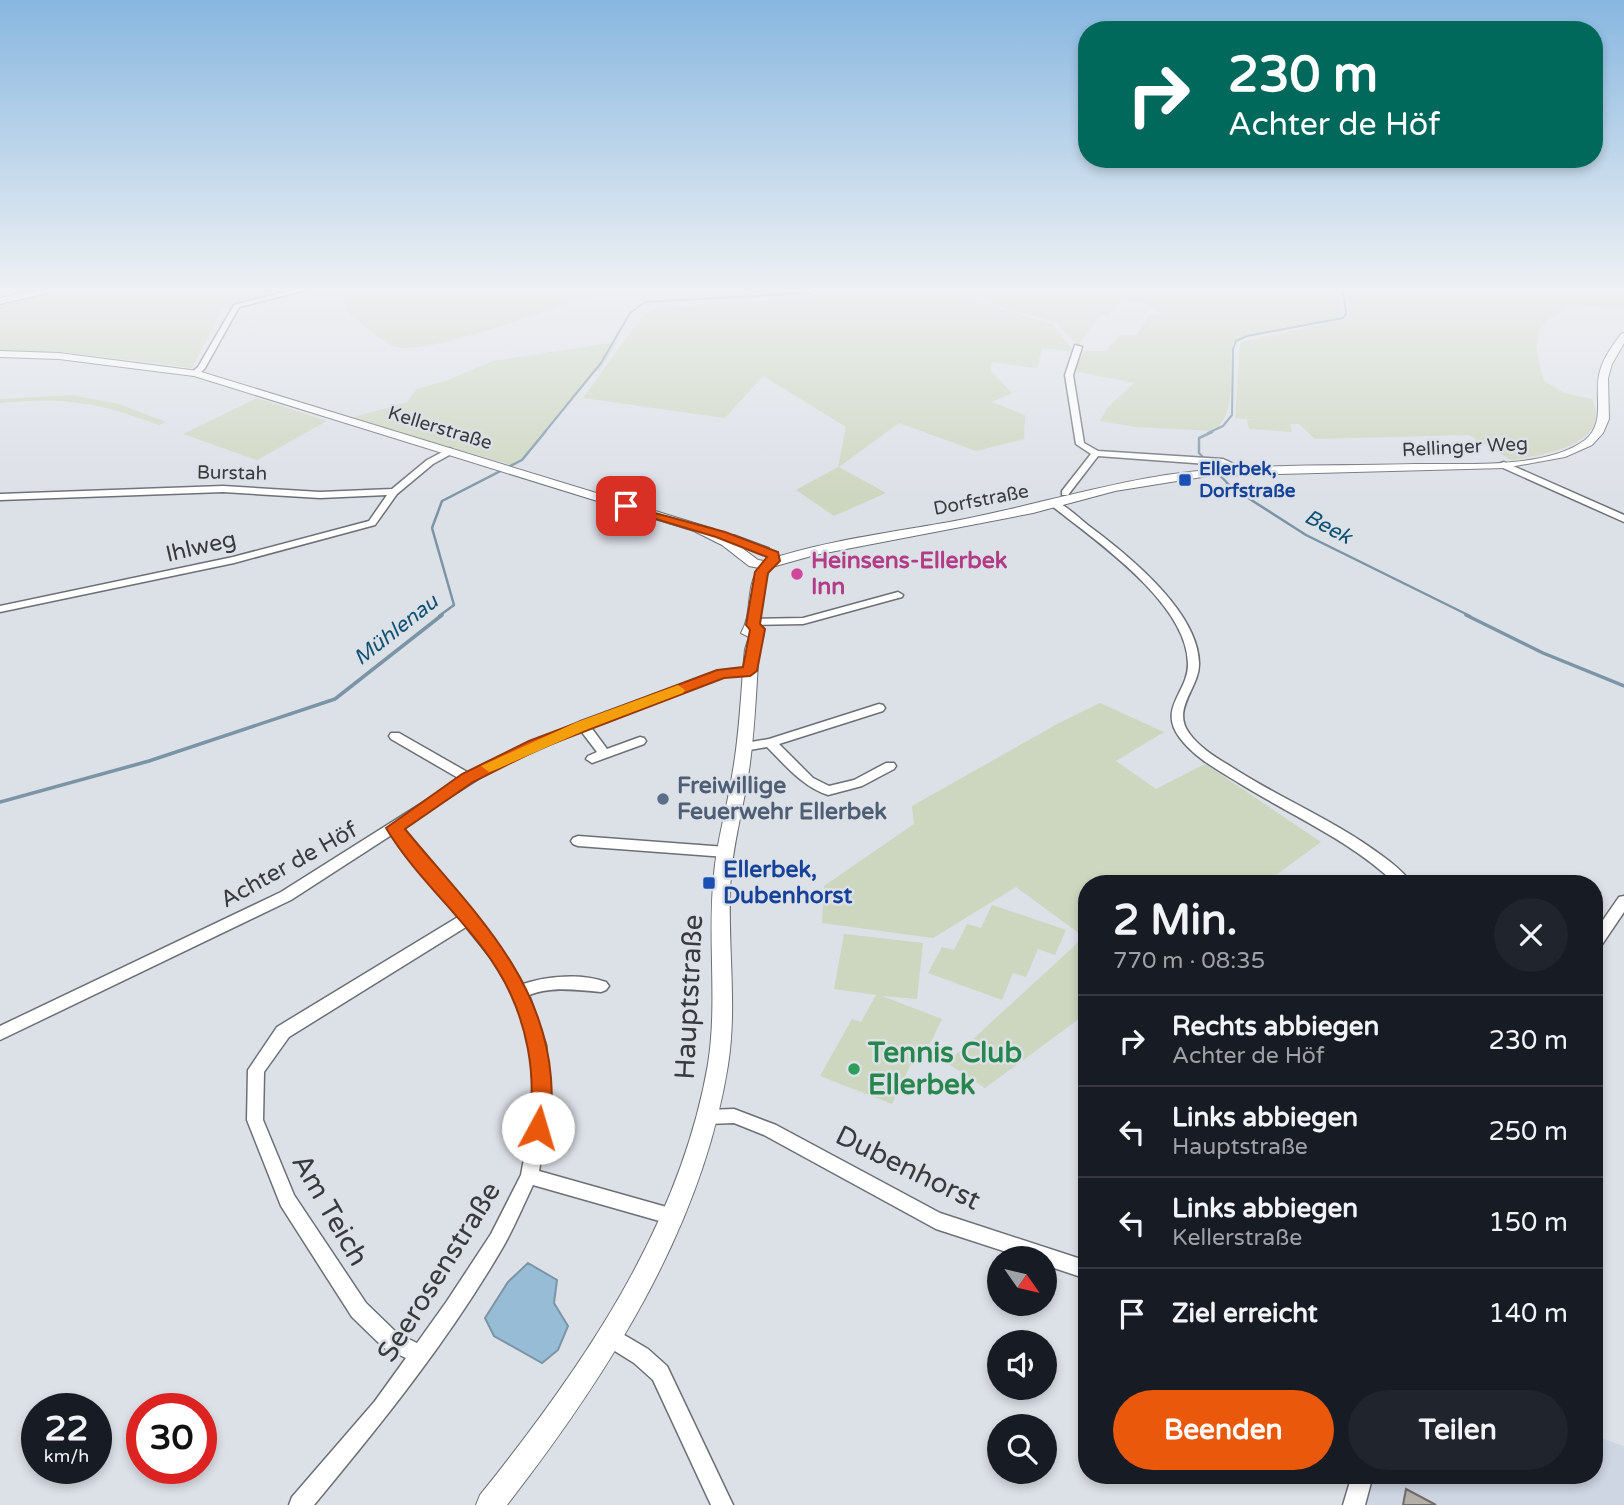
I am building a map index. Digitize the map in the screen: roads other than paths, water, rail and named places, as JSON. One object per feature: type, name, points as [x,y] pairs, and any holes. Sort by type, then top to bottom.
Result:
[{"type":"main road","name":"Kellerstraße","points":[[69,357],[195,373],[699,529],[769,557]]},
{"type":"main road","name":"Rellinger Weg","points":[[1222,471],[1504,466],[1552,458],[1578,449],[1598,436],[1604,421],[1602,377],[1609,357]]},
{"type":"main road","name":"Dorfstraße","points":[[769,557],[813,552],[1055,504],[1206,470],[1222,471]]},
{"type":"main road","name":"Kellerstraße","points":[[699,529],[726,542],[750,560]]},
{"type":"main road","points":[[750,560],[769,557]]},
{"type":"main road","name":"Hauptstraße","points":[[491,1503],[565,1405],[609,1336],[670,1216],[691,1168],[707,1116],[720,1041],[722,879],[744,747],[752,649],[758,629],[753,624],[755,600],[769,557]]},
{"type":"main road","name":"Hauptstraße","points":[[750,560],[755,600]]},
{"type":"street","points":[[195,373],[207,357]]},
{"type":"street","points":[[1075,357],[1069,375],[1080,444],[1096,453],[1198,461],[1206,470],[1240,470]]},
{"type":"street","points":[[394,492],[430,463],[450,451]]},
{"type":"street","points":[[1065,493],[1096,453]]},
{"type":"street","points":[[1504,466],[1624,519]]},
{"type":"street","name":"Burstah","points":[[0,497],[223,489],[320,495],[394,492]]},
{"type":"street","name":"Ihlweg","points":[[0,609],[234,560],[372,523],[394,492]]},
{"type":"street","points":[[1055,504],[1115,553],[1177,616],[1194,661],[1192,677],[1179,706],[1177,717],[1180,730],[1213,761],[1268,797],[1359,846],[1394,875]]},
{"type":"street","points":[[753,624],[803,621],[898,595]]},
{"type":"street","name":"Achter de Höf","points":[[0,1033],[286,896],[395,828],[468,778],[583,725],[722,673],[750,671]]},
{"type":"street","points":[[744,747],[771,743],[879,708]]},
{"type":"street","points":[[583,725],[605,754]]},
{"type":"street","points":[[395,737],[468,778]]},
{"type":"street","points":[[592,759],[640,741]]},
{"type":"street","points":[[771,743],[809,781],[828,791],[858,783],[890,766]]},
{"type":"street","name":"Seerosenstraße","points":[[300,1505],[382,1408],[454,1308],[497,1240],[529,1176],[542,1105],[538,1045],[520,992],[496,954],[395,828]]},
{"type":"street","points":[[578,841],[726,852]]},
{"type":"street","points":[[1603,932],[1624,901]]},
{"type":"street","name":"Am Teich","points":[[419,1354],[391,1341],[359,1310],[287,1200],[255,1121],[256,1070],[283,1032],[467,919]]},
{"type":"street","points":[[520,992],[535,985],[556,983],[601,986]]},
{"type":"street","name":"Dubenhorst","points":[[707,1116],[734,1116],[770,1130],[936,1220],[1078,1267]]},
{"type":"street","points":[[529,1176],[670,1216]]},
{"type":"street","points":[[609,1336],[641,1356],[660,1373],[722,1505]]},
{"type":"street","points":[[1354,1505],[1360,1484]]},
{"type":"water","points":[[528,1263],[557,1280],[554,1303],[568,1326],[558,1350],[542,1363],[494,1336],[485,1318],[508,1282]]},
{"type":"waterway","name":"Mühlenau","points":[[544,433],[604,357]]},
{"type":"waterway","name":"Beek","points":[[1208,433],[1223,426],[1232,415],[1233,357]]},
{"type":"waterway","name":"Mühlenau","points":[[439,616],[454,605],[432,528],[442,501],[522,460],[545,432]]},
{"type":"waterway","name":"Beek","points":[[1212,432],[1199,438],[1199,453],[1231,487],[1306,535],[1470,616]]},
{"type":"waterway","name":"Mühlenau","points":[[0,802],[149,761],[335,699],[442,615]]},
{"type":"waterway","name":"Beek","points":[[1466,615],[1543,653],[1624,686]]},
{"type":"place","name":"Ellerbek, Dorfstraße","points":[[1185,480]]},
{"type":"place","name":"Heinsens-Ellerbek Inn","points":[[797,574]]},
{"type":"place","name":"Freiwillige Feuerwehr Ellerbek","points":[[663,799]]},
{"type":"place","name":"Ellerbek, Dubenhorst","points":[[709,883]]},
{"type":"place","name":"Tennis Club Ellerbek","points":[[854,1069]]}]
